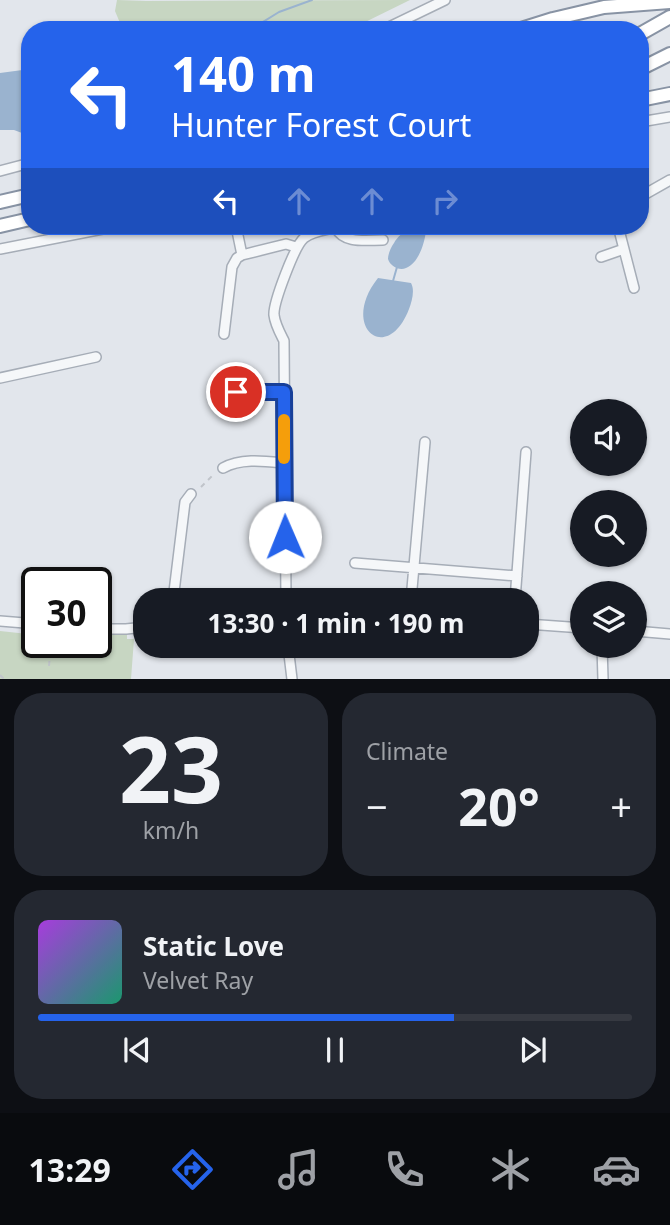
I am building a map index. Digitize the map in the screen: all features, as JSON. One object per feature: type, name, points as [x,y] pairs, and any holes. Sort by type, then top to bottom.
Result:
[{"type":"highway","points":[[547,21],[604,7],[670,2]]},
{"type":"highway","points":[[649,29],[670,17]]},
{"type":"highway","points":[[649,64],[670,54]]},
{"type":"highway","points":[[649,98],[670,94]]},
{"type":"highway","points":[[0,202],[21,196]]},
{"type":"highway","points":[[0,226],[21,221]]},
{"type":"street","points":[[402,21],[445,0]]},
{"type":"street","points":[[649,120],[670,117]]},
{"type":"street","points":[[0,172],[21,166]]},
{"type":"street","points":[[649,193],[669,183]]},
{"type":"street","points":[[0,249],[72,235]]},
{"type":"street","points":[[238,235],[242,255]]},
{"type":"street","points":[[286,588],[284,341],[275,323],[274,308],[296,247],[306,235]]},
{"type":"street","points":[[341,235],[348,239],[383,240]]},
{"type":"street","points":[[620,235],[634,288]]},
{"type":"street","points":[[224,334],[232,267],[237,258],[286,244],[296,247]]},
{"type":"street","points":[[601,257],[624,249]]},
{"type":"street","points":[[0,377],[96,358]]},
{"type":"street","points":[[215,392],[284,392]]},
{"type":"street","points":[[412,588],[425,442]]},
{"type":"street","points":[[516,588],[526,452]]},
{"type":"street","points":[[223,468],[242,462],[284,463]]},
{"type":"street","points":[[174,588],[185,502],[191,494]]},
{"type":"street","points":[[355,562],[517,576]]},
{"type":"street","points":[[0,621],[21,623]]},
{"type":"street","points":[[539,625],[570,627]]},
{"type":"street","points":[[112,629],[133,628]]},
{"type":"street","points":[[647,632],[670,634]]},
{"type":"street","points":[[289,658],[292,679]]},
{"type":"street","points":[[602,658],[603,679]]},
{"type":"path","points":[[202,486],[213,475]]},
{"type":"path","points":[[48,666],[49,658]]},
{"type":"path","points":[[0,676],[4,679]]},
{"type":"green space","points":[[117,0],[410,0],[367,21],[119,21],[115,11]]},
{"type":"green space","points":[[0,631],[21,633],[21,658],[112,658],[112,635],[127,635],[127,639],[133,639],[131,679],[0,679]]},
{"type":"water","points":[[21,70],[21,133],[0,130],[0,73]]},
{"type":"water","points":[[401,235],[425,235],[414,262],[403,269],[393,266],[388,259],[395,241]]},
{"type":"water","points":[[378,278],[411,283],[413,292],[409,309],[400,326],[389,335],[379,337],[371,333],[365,324],[363,312],[367,296]]},
{"type":"waterway","points":[[264,21],[279,12],[312,0]]},
{"type":"waterway","points":[[393,281],[397,267]]},
{"type":"slow traffic","points":[[284,420],[284,458]]},
{"type":"route","points":[[236,392],[284,392],[285,537]]}]
